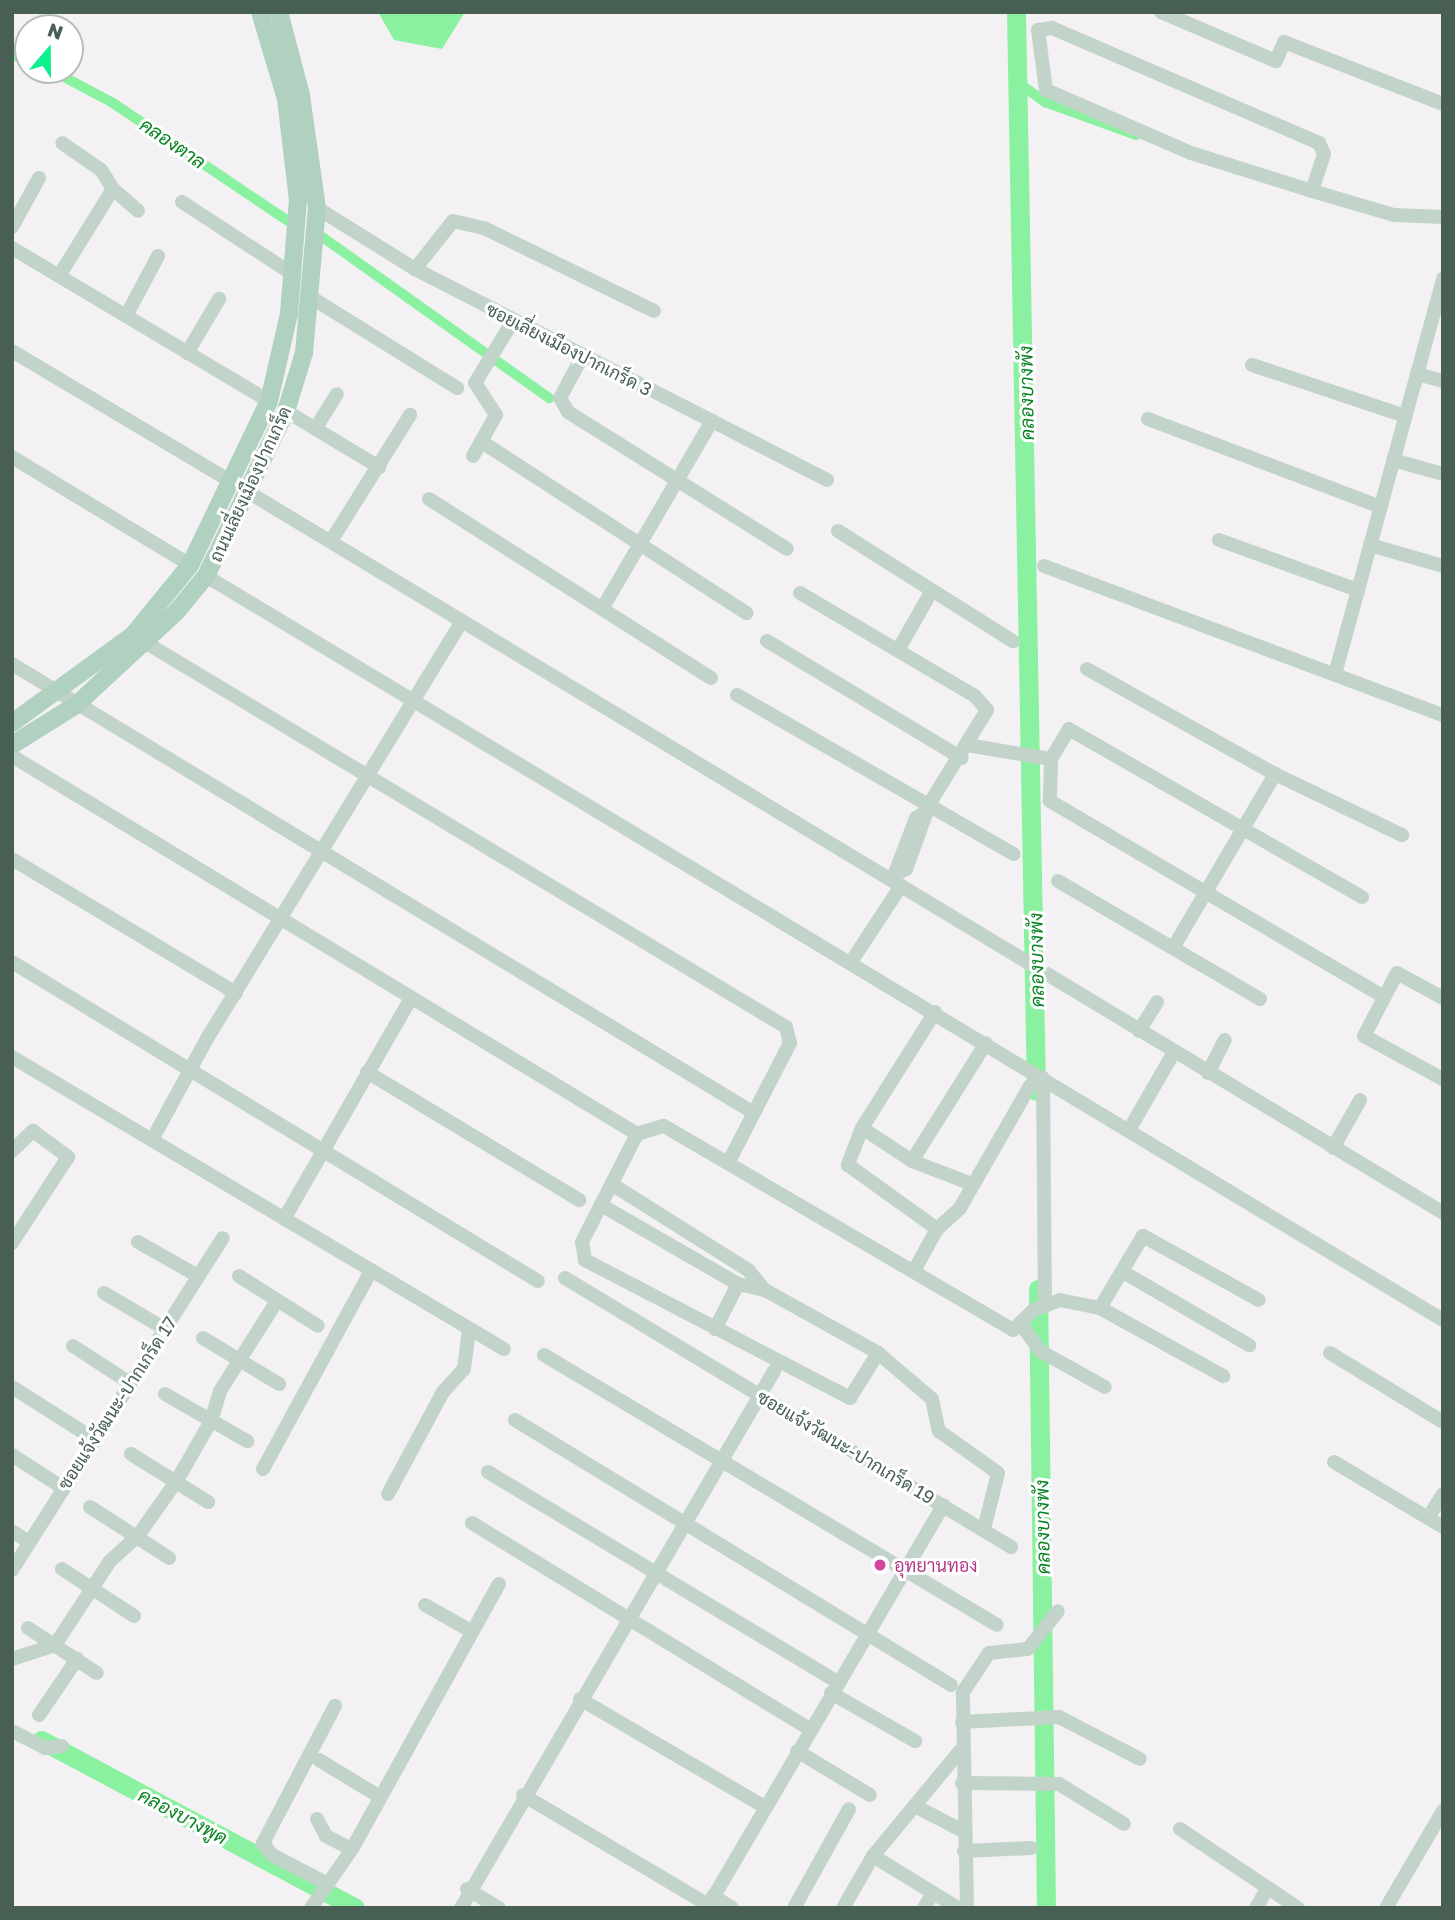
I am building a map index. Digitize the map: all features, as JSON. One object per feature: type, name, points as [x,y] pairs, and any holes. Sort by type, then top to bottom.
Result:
[{"type":"main road","name":"ถนนเลี่ยงเมืองปากเกร็ด","points":[[12,745],[76,705],[148,644],[206,576],[240,488],[269,401],[294,275],[297,161],[260,12]]},
{"type":"main road","name":"ถนนเลี่ยงเมืองปากเกร็ด","points":[[12,723],[59,694],[132,635],[190,565],[286,411],[312,298],[317,208],[303,107],[278,12]]},
{"type":"street","points":[[1161,12],[1276,61],[1284,42],[1443,104]]},
{"type":"street","points":[[1312,191],[1324,154],[1319,143],[1052,28],[1038,30],[1046,90],[1191,153],[1312,191],[1394,215],[1443,217]]},
{"type":"street","points":[[62,143],[101,170],[113,189],[138,211]]},
{"type":"street","points":[[12,227],[39,178]]},
{"type":"street","points":[[59,276],[113,189]]},
{"type":"street","points":[[182,202],[294,275]]},
{"type":"street","name":"ซอยเลี่ยงเมืองปากเกร็ด 3","points":[[317,208],[415,270],[827,480]]},
{"type":"street","points":[[415,270],[453,221],[484,228],[654,311]]},
{"type":"street","points":[[12,248],[269,401]]},
{"type":"street","points":[[126,316],[158,256]]},
{"type":"street","points":[[1335,674],[1443,280]]},
{"type":"street","points":[[312,298],[457,388]]},
{"type":"street","points":[[187,354],[219,299]]},
{"type":"street","points":[[473,456],[496,411],[478,395],[475,383],[513,321]]},
{"type":"street","points":[[12,351],[895,879],[1139,1031],[1443,1213]]},
{"type":"street","points":[[583,355],[562,405],[787,549]]},
{"type":"street","points":[[1252,365],[1405,416]]},
{"type":"street","points":[[1417,374],[1443,381]]},
{"type":"street","points":[[315,429],[337,394]]},
{"type":"street","points":[[286,411],[379,467]]},
{"type":"street","points":[[331,541],[410,415]]},
{"type":"street","points":[[1148,419],[1381,507]]},
{"type":"street","points":[[602,609],[712,421]]},
{"type":"street","points":[[482,442],[746,613]]},
{"type":"street","points":[[12,457],[190,565]]},
{"type":"street","points":[[1394,460],[1443,474]]},
{"type":"street","points":[[429,499],[711,678]]},
{"type":"street","points":[[838,531],[930,594],[1013,641]]},
{"type":"street","points":[[1219,540],[1358,590]]},
{"type":"street","points":[[1370,545],[1443,566]]},
{"type":"street","points":[[1044,566],[1443,715]]},
{"type":"street","points":[[206,576],[935,1012],[1443,1320]]},
{"type":"street","points":[[800,593],[982,701],[986,710],[965,752],[928,808],[927,824],[906,869],[895,879],[851,962]]},
{"type":"street","points":[[898,650],[930,594]]},
{"type":"street","points":[[152,1140],[190,1069],[462,621]]},
{"type":"street","points":[[767,641],[965,752],[1051,759]]},
{"type":"street","points":[[148,644],[786,1027],[790,1043],[729,1161]]},
{"type":"street","points":[[12,664],[754,1114]]},
{"type":"street","points":[[1087,669],[1275,774],[1402,835]]},
{"type":"street","points":[[737,695],[928,808],[1014,854]]},
{"type":"street","points":[[1362,897],[1241,833],[1069,729],[1051,759],[1050,801],[1383,996]]},
{"type":"street","points":[[12,756],[637,1134],[664,1126],[915,1269],[1013,1330],[1045,1306],[1060,1300],[1100,1308],[1223,1376]]},
{"type":"street","points":[[1173,948],[1275,774]]},
{"type":"street","points":[[12,859],[236,993]]},
{"type":"street","points":[[1058,881],[1261,999]]},
{"type":"street","points":[[12,962],[538,1281]]},
{"type":"street","points":[[1443,998],[1397,973],[1364,1036],[1443,1079]]},
{"type":"street","points":[[284,1219],[322,1148],[411,998]]},
{"type":"street","points":[[1139,1031],[1157,1002]]},
{"type":"street","points":[[935,1012],[862,1128],[849,1170],[937,1229]]},
{"type":"street","points":[[1208,1073],[1226,1040]]},
{"type":"street","points":[[912,1161],[986,1043]]},
{"type":"street","points":[[1129,1130],[1174,1052]]},
{"type":"street","points":[[12,1057],[504,1349]]},
{"type":"street","points":[[367,1072],[579,1200]]},
{"type":"street","points":[[1043,1078],[1045,1306]]},
{"type":"street","points":[[915,1269],[937,1229],[952,1220],[1030,1086]]},
{"type":"street","points":[[1333,1148],[1360,1100]]},
{"type":"street","points":[[862,1128],[912,1161],[972,1184]]},
{"type":"street","points":[[12,1150],[33,1131],[65,1149],[68,1157],[12,1243]]},
{"type":"street","points":[[637,1134],[582,1242],[585,1259],[850,1398],[878,1353]]},
{"type":"street","points":[[613,1185],[748,1270],[765,1290]]},
{"type":"street","points":[[601,1205],[738,1284],[765,1290],[878,1353],[932,1399],[939,1431],[998,1473],[985,1525]]},
{"type":"street","points":[[1100,1308],[1143,1237],[1259,1300]]},
{"type":"street","name":"ซอยแจ้งวัฒนะ-ปากเกร็ด 17","points":[[12,1570],[223,1238]]},
{"type":"street","points":[[138,1242],[198,1276]]},
{"type":"street","points":[[263,1469],[371,1271]]},
{"type":"street","points":[[1123,1272],[1249,1345]]},
{"type":"street","points":[[239,1276],[318,1326]]},
{"type":"street","name":"ซอยแจ้งวัฒนะ-ปากเกร็ด 19","points":[[565,1278],[943,1505],[709,1903]]},
{"type":"street","points":[[715,1329],[738,1284]]},
{"type":"street","points":[[104,1293],[165,1328]]},
{"type":"street","points":[[12,1659],[55,1645],[110,1561],[137,1537],[176,1482],[211,1420],[237,1359],[277,1301]]},
{"type":"street","points":[[1020,1323],[1043,1353],[1105,1387]]},
{"type":"street","points":[[388,1494],[443,1392],[464,1368],[469,1329]]},
{"type":"street","points":[[203,1338],[279,1384]]},
{"type":"street","points":[[74,1346],[130,1383]]},
{"type":"street","points":[[1330,1353],[1443,1422]]},
{"type":"street","points":[[544,1355],[997,1625]]},
{"type":"street","points":[[461,1908],[467,1889],[774,1371]]},
{"type":"street","points":[[12,1387],[94,1439]]},
{"type":"street","points":[[165,1394],[247,1441]]},
{"type":"street","points":[[515,1420],[951,1685]]},
{"type":"street","points":[[131,1454],[208,1502]]},
{"type":"street","points":[[12,1455],[62,1488]]},
{"type":"street","points":[[1334,1462],[1443,1527]]},
{"type":"street","points":[[488,1472],[654,1571],[915,1741]]},
{"type":"street","points":[[1428,1518],[1443,1494]]},
{"type":"street","points":[[943,1505],[1011,1547]]},
{"type":"street","points":[[90,1507],[169,1558]]},
{"type":"street","points":[[472,1523],[810,1729]]},
{"type":"street","points":[[12,1531],[29,1542]]},
{"type":"street","points":[[62,1569],[134,1616]]},
{"type":"street","points":[[335,1706],[264,1843],[272,1855],[320,1895],[352,1849],[499,1584]]},
{"type":"street","points":[[425,1605],[471,1631]]},
{"type":"street","points":[[968,1908],[960,1751],[963,1692],[989,1653],[1028,1649],[1058,1611]]},
{"type":"street","points":[[28,1628],[97,1672]]},
{"type":"street","points":[[39,1715],[77,1660]]},
{"type":"street","points":[[580,1699],[765,1807]]},
{"type":"street","points":[[962,1722],[1059,1717],[1140,1759]]},
{"type":"street","points":[[12,1731],[45,1748],[62,1746]]},
{"type":"street","points":[[797,1751],[870,1795]]},
{"type":"street","points":[[843,1908],[873,1856],[960,1751]]},
{"type":"street","points":[[319,1760],[380,1797]]},
{"type":"street","points":[[961,1783],[1059,1784],[1124,1824]]},
{"type":"street","points":[[523,1795],[709,1903],[732,1908]]},
{"type":"street","points":[[915,1806],[964,1831]]},
{"type":"street","points":[[794,1908],[849,1809]]},
{"type":"street","points":[[1386,1908],[1443,1811]]},
{"type":"street","points":[[317,1819],[326,1836],[352,1849]]},
{"type":"street","points":[[1180,1829],[1298,1908]]},
{"type":"street","points":[[964,1851],[1031,1848]]},
{"type":"street","points":[[873,1856],[958,1908]]},
{"type":"street","points":[[467,1889],[499,1908]]},
{"type":"street","points":[[1256,1908],[1267,1889]]},
{"type":"street","points":[[924,1908],[933,1893]]},
{"type":"shaded area","points":[[378,12],[465,12],[442,49],[394,40]]},
{"type":"waterway","points":[[1016,12],[1036,1091]]},
{"type":"waterway","points":[[1018,82],[1045,102],[1136,135]]},
{"type":"waterway","name":"คลองตาล","points":[[77,84],[113,103],[291,223]]},
{"type":"waterway","name":"คลองตาล","points":[[321,236],[549,398]]},
{"type":"waterway","name":"คลองบางพัง","points":[[1038,1289],[1046,1908]]},
{"type":"waterway","name":"คลองบางพูด","points":[[41,1740],[355,1908]]},
{"type":"place","name":"อุทยานทอง","points":[[880,1565]]}]
